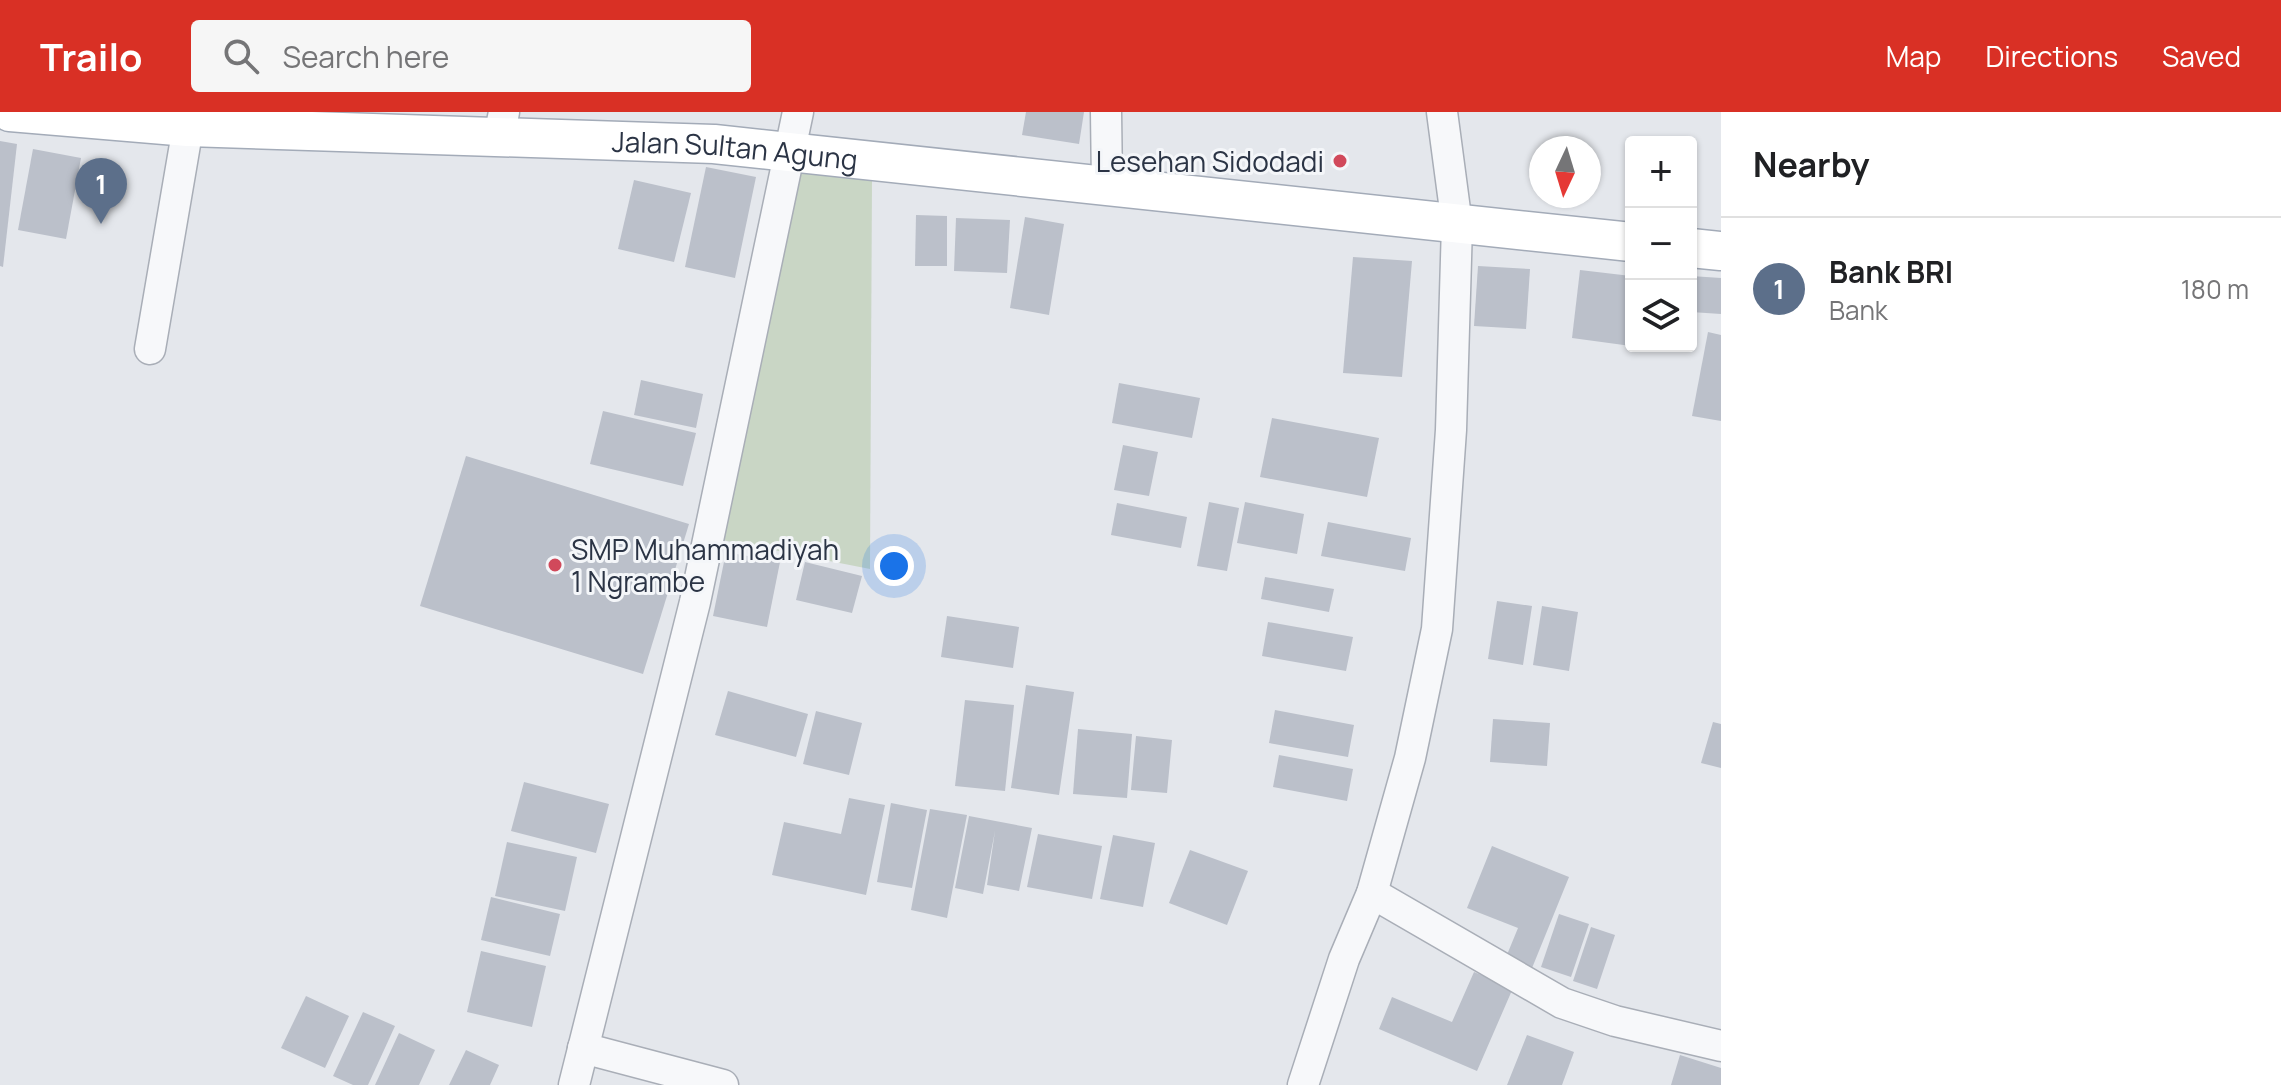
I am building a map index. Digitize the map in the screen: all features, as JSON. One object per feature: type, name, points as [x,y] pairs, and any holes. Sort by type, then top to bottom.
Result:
[{"type":"main road","name":"Jalan Sultan Agung","points":[[10,112],[188,127],[502,125],[789,150],[1625,241]]},
{"type":"main road","points":[[1697,249],[1721,251]]},
{"type":"street","points":[[574,1085],[695,602],[798,112]]},
{"type":"street","points":[[1106,112],[1107,184]]},
{"type":"street","points":[[1303,1085],[1344,959],[1372,893],[1410,758],[1437,629],[1451,430],[1457,225],[1442,112]]},
{"type":"street","points":[[150,349],[188,127]]},
{"type":"street","points":[[1372,893],[1562,1003],[1615,1021],[1721,1046]]},
{"type":"street","points":[[583,1048],[723,1085]]},
{"type":"green space","points":[[794,169],[872,178],[870,569],[717,539]]},
{"type":"building","points":[[1026,112],[1084,112],[1079,144],[1022,135]]},
{"type":"building","points":[[0,141],[17,144],[3,267],[0,266]]},
{"type":"building","points":[[33,149],[81,158],[66,239],[18,230]]},
{"type":"building","points":[[706,167],[756,177],[735,278],[685,267]]},
{"type":"building","points":[[634,180],[691,193],[674,262],[618,249]]},
{"type":"building","points":[[916,215],[947,216],[947,266],[915,266]]},
{"type":"building","points":[[1025,217],[1064,224],[1049,315],[1010,308]]},
{"type":"building","points":[[956,218],[1010,220],[1007,273],[954,271]]},
{"type":"building","points":[[1353,257],[1412,261],[1402,377],[1343,373]]},
{"type":"building","points":[[1478,266],[1530,269],[1526,329],[1474,326]]},
{"type":"building","points":[[1580,270],[1625,275],[1625,345],[1572,338]]},
{"type":"building","points":[[1697,276],[1721,278],[1721,314],[1697,312]]},
{"type":"building","points":[[1708,332],[1721,335],[1721,421],[1692,416]]},
{"type":"building","points":[[641,380],[703,394],[696,428],[634,415]]},
{"type":"building","points":[[1119,383],[1200,398],[1192,438],[1112,423]]},
{"type":"building","points":[[603,411],[696,433],[683,486],[590,464]]},
{"type":"building","points":[[1272,418],[1379,438],[1367,497],[1260,477]]},
{"type":"building","points":[[1123,445],[1158,452],[1149,496],[1114,490]]},
{"type":"building","name":"SMP Muhammadiyah 1 Ngrambe","points":[[466,456],[689,524],[643,674],[420,606]]},
{"type":"building","points":[[1209,502],[1239,508],[1227,571],[1197,566]]},
{"type":"building","points":[[1245,502],[1304,514],[1297,554],[1237,543]]},
{"type":"building","points":[[1117,503],[1187,517],[1181,548],[1111,535]]},
{"type":"building","points":[[1328,522],[1411,538],[1405,571],[1321,556]]},
{"type":"building","points":[[726,552],[780,562],[767,627],[713,616]]},
{"type":"building","points":[[805,562],[862,576],[852,613],[796,600]]},
{"type":"building","points":[[1265,577],[1334,589],[1329,612],[1261,599]]},
{"type":"building","points":[[1497,601],[1532,606],[1523,665],[1488,659]]},
{"type":"building","points":[[1542,606],[1578,612],[1569,671],[1533,665]]},
{"type":"building","points":[[947,616],[1019,627],[1013,668],[941,657]]},
{"type":"building","points":[[1268,622],[1353,637],[1346,671],[1262,656]]},
{"type":"building","points":[[1026,685],[1074,692],[1059,795],[1011,788]]},
{"type":"building","points":[[728,691],[808,714],[796,757],[715,735]]},
{"type":"building","points":[[965,700],[1014,705],[1005,791],[955,786]]},
{"type":"building","points":[[1275,710],[1354,725],[1348,757],[1269,743]]},
{"type":"building","points":[[816,711],[862,723],[849,775],[803,764]]},
{"type":"building","points":[[1493,719],[1550,723],[1547,766],[1490,762]]},
{"type":"building","points":[[1713,722],[1721,724],[1721,768],[1701,763]]},
{"type":"building","points":[[1078,729],[1132,734],[1127,798],[1073,794]]},
{"type":"building","points":[[1136,736],[1172,740],[1167,793],[1131,790]]},
{"type":"building","points":[[1279,755],[1353,769],[1347,801],[1273,787]]},
{"type":"building","points":[[524,782],[609,804],[596,853],[511,831]]},
{"type":"building","points":[[849,798],[885,805],[866,895],[772,875],[784,822],[841,834]]},
{"type":"building","points":[[891,803],[927,810],[912,888],[877,882]]},
{"type":"building","points":[[930,809],[967,815],[947,918],[911,910]]},
{"type":"building","points":[[969,816],[1032,828],[1019,891],[987,885],[995,831],[983,894],[955,888]]},
{"type":"building","points":[[1038,834],[1102,846],[1092,899],[1027,887]]},
{"type":"building","points":[[1113,835],[1155,843],[1143,907],[1100,899]]},
{"type":"building","points":[[507,842],[577,857],[565,911],[495,896]]},
{"type":"building","points":[[1492,846],[1569,877],[1530,973],[1504,962],[1518,928],[1467,908]]},
{"type":"building","points":[[1190,850],[1248,871],[1227,925],[1169,903]]},
{"type":"building","points":[[491,897],[560,914],[550,956],[481,940]]},
{"type":"building","points":[[1559,914],[1589,924],[1571,977],[1541,967]]},
{"type":"building","points":[[1591,927],[1615,935],[1597,989],[1573,981]]},
{"type":"building","points":[[481,951],[546,966],[532,1027],[467,1012]]},
{"type":"building","points":[[1474,972],[1513,988],[1477,1071],[1379,1029],[1392,997],[1452,1022]]},
{"type":"building","points":[[306,996],[349,1016],[325,1068],[281,1048]]},
{"type":"building","points":[[363,1012],[395,1026],[368,1085],[353,1085],[333,1076]]},
{"type":"building","points":[[399,1033],[435,1050],[419,1085],[375,1085]]},
{"type":"building","points":[[1527,1035],[1574,1052],[1562,1085],[1507,1085]]},
{"type":"building","points":[[466,1050],[499,1065],[490,1085],[449,1085]]},
{"type":"building","points":[[1680,1055],[1721,1068],[1721,1085],[1671,1085]]},
{"type":"place","name":"Lesehan Sidodadi","points":[[1340,161]]},
{"type":"place","name":"Bank BRI","points":[[101,224]]},
{"type":"place","name":"SMP Muhammadiyah 1 Ngrambe","points":[[555,565]]}]
